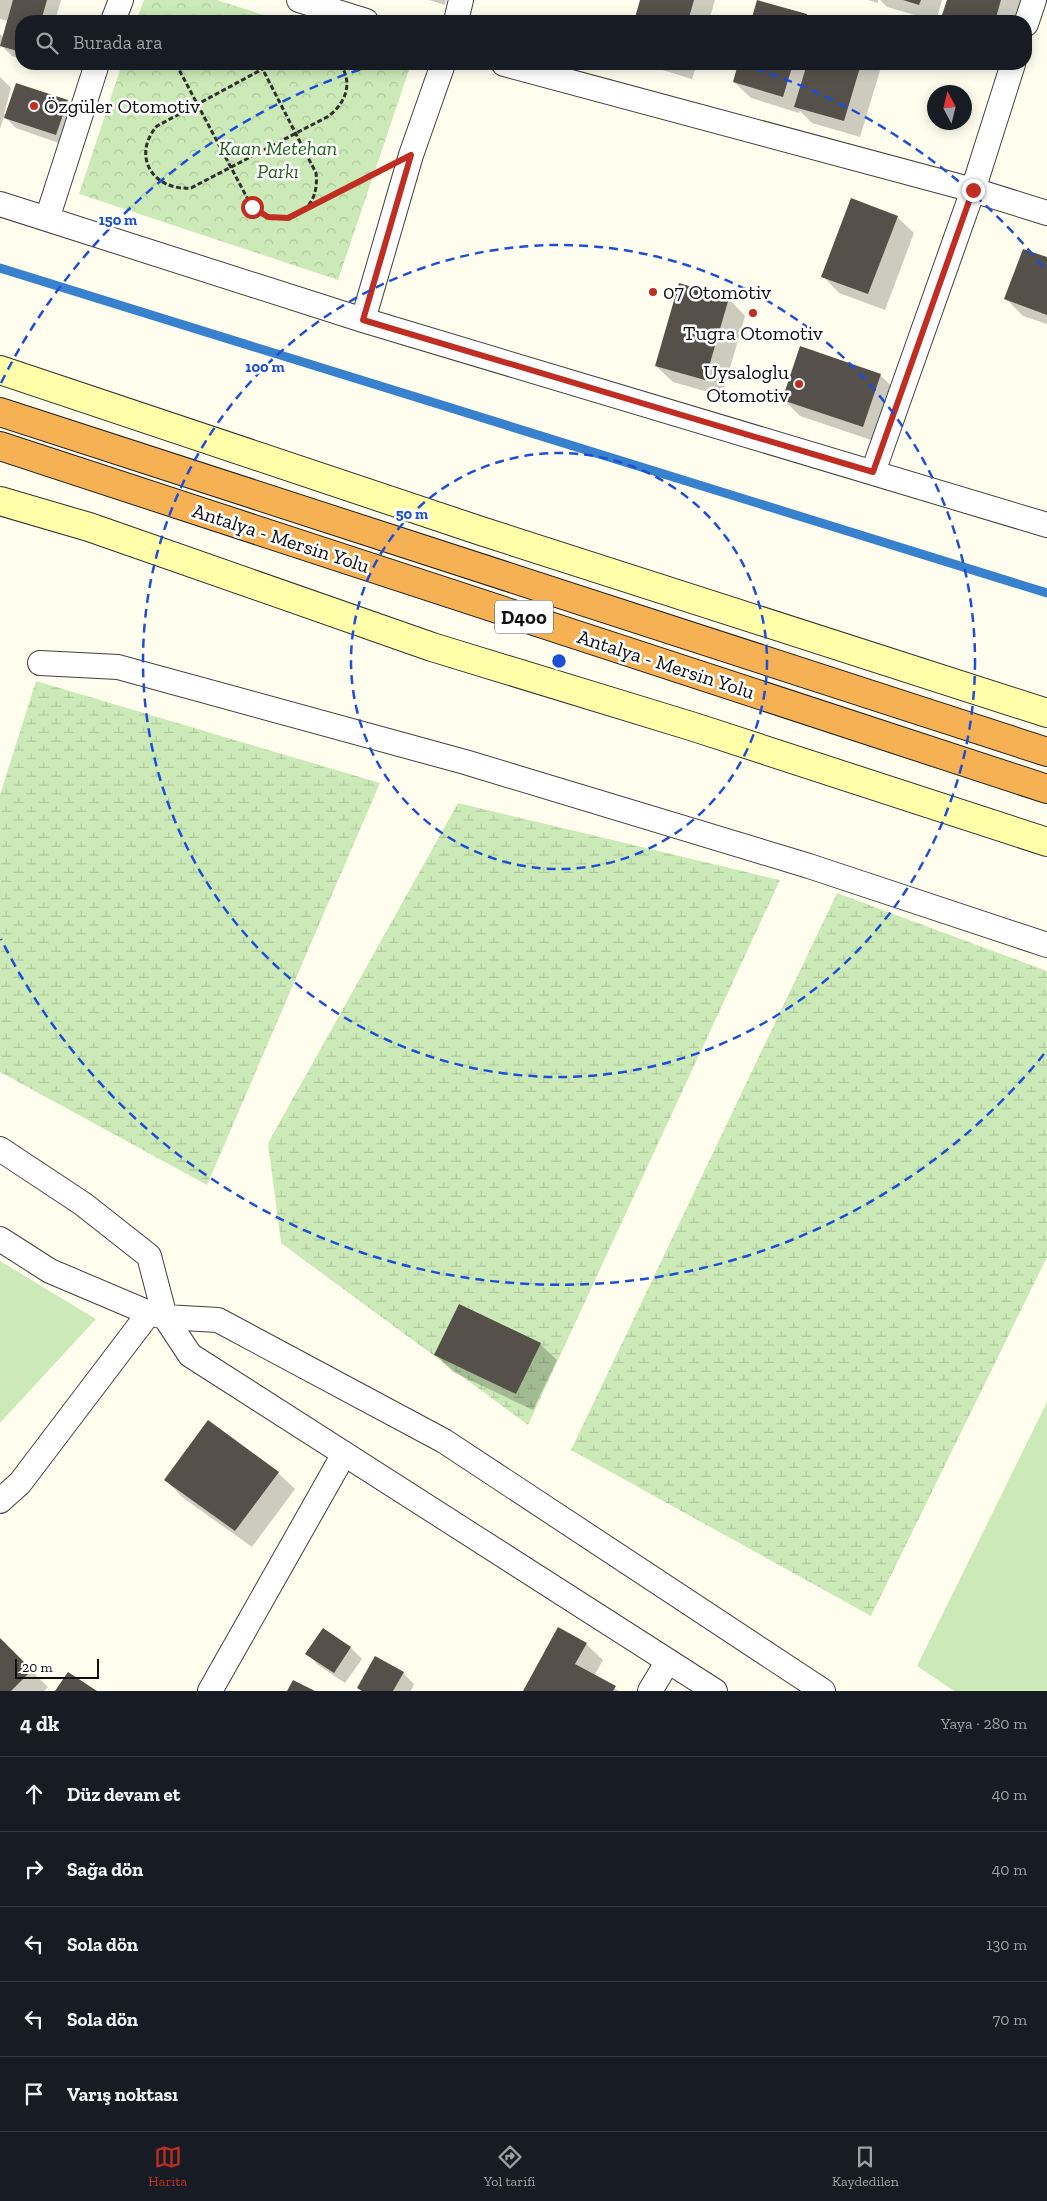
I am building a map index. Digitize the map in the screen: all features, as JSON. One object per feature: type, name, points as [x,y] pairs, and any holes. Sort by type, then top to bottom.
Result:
[{"type":"highway","name":"Antalya - Mersin Yolu","points":[[0,412],[1047,752]]},
{"type":"highway","name":"Antalya - Mersin Yolu","points":[[0,446],[1047,789]]},
{"type":"street","points":[[115,15],[121,0]]},
{"type":"street","points":[[299,0],[347,15]]},
{"type":"street","points":[[457,15],[461,0]]},
{"type":"street","points":[[1029,15],[1034,0]]},
{"type":"street","points":[[47,219],[95,70]]},
{"type":"street","points":[[363,320],[411,155],[442,70]]},
{"type":"street","points":[[526,70],[973,190],[1047,213]]},
{"type":"street","points":[[873,472],[973,190],[1011,70]]},
{"type":"street","points":[[0,204],[363,320],[873,472],[1047,526]]},
{"type":"street","points":[[0,370],[491,534],[1047,713]]},
{"type":"street","points":[[0,501],[89,527],[432,647],[694,727],[1047,842]]},
{"type":"street","points":[[40,663],[118,667],[464,762],[810,866],[1047,945]]},
{"type":"street","points":[[0,1150],[83,1204],[149,1256],[157,1315],[190,1355],[715,1691]]},
{"type":"street","points":[[0,1239],[50,1271],[157,1315],[218,1320],[444,1441],[823,1691]]},
{"type":"street","points":[[0,1501],[20,1483],[157,1315]]},
{"type":"street","points":[[210,1691],[344,1454]]},
{"type":"street","points":[[650,1691],[668,1661]]},
{"type":"path","points":[[179,70],[246,199],[252,207],[268,217],[288,218],[411,155]]},
{"type":"path","points":[[260,70],[165,120],[151,133],[146,151],[150,170],[163,184],[181,189],[200,185],[327,117],[342,104],[347,86],[343,70]]},
{"type":"path","points":[[263,70],[313,164],[318,183],[312,201],[305,209]]},
{"type":"green space","points":[[144,0],[217,0],[263,15],[138,15]]},
{"type":"green space","name":"Kaan Metehan Parkı","points":[[120,70],[409,70],[338,280],[79,194]]},
{"type":"green space","points":[[36,681],[380,783],[207,1185],[0,1072],[0,795]]},
{"type":"green space","points":[[458,803],[780,880],[528,1425],[281,1243],[268,1143]]},
{"type":"green space","points":[[837,893],[1047,971],[1047,1257],[871,1616],[571,1450]]},
{"type":"green space","points":[[0,1261],[96,1319],[0,1423]]},
{"type":"green space","points":[[1047,1402],[1047,1691],[954,1691],[917,1666]]},
{"type":"building","points":[[13,0],[47,0],[43,15],[15,15],[15,50],[0,46]]},
{"type":"building","points":[[640,0],[694,0],[690,15],[636,15]]},
{"type":"building","points":[[757,0],[807,14],[807,15],[753,15]]},
{"type":"building","points":[[903,0],[921,0],[919,5]]},
{"type":"building","points":[[947,0],[1001,0],[997,15],[942,15]]},
{"type":"building","points":[[736,70],[791,70],[783,97],[733,82]]},
{"type":"building","points":[[805,70],[859,70],[844,121],[794,107]]},
{"type":"building","points":[[16,83],[68,100],[56,135],[4,118]]},
{"type":"building","points":[[851,198],[898,216],[868,294],[821,277]]},
{"type":"building","points":[[1023,249],[1047,257],[1047,315],[1004,299]]},
{"type":"building","points":[[679,283],[729,298],[705,380],[655,366]]},
{"type":"building","points":[[800,346],[881,374],[863,427],[782,400]]},
{"type":"building","points":[[459,1304],[541,1343],[516,1394],[434,1355]]},
{"type":"building","points":[[208,1420],[279,1472],[235,1531],[164,1480]]},
{"type":"building","points":[[558,1627],[587,1643],[575,1664],[616,1686],[613,1691],[523,1691]]},
{"type":"building","points":[[323,1628],[351,1647],[334,1673],[305,1654]]},
{"type":"building","points":[[0,1638],[32,1670],[11,1691],[0,1691]]},
{"type":"building","points":[[375,1656],[404,1672],[393,1691],[362,1691],[357,1688]]},
{"type":"building","points":[[68,1672],[97,1691],[55,1691]]},
{"type":"building","points":[[293,1680],[315,1691],[287,1691]]},
{"type":"waterway","points":[[0,268],[1047,593]]},
{"type":"place","name":"Özgüler Otomotiv","points":[[34,106]]},
{"type":"place","name":"07 Otomotiv","points":[[653,292]]},
{"type":"place","name":"Tugra Otomotiv","points":[[753,313]]},
{"type":"place","name":"Uysaloglu Otomotiv","points":[[799,384]]},
{"type":"route","points":[[252,207],[268,217],[288,218],[411,155],[363,320],[873,472],[973,190]]}]
